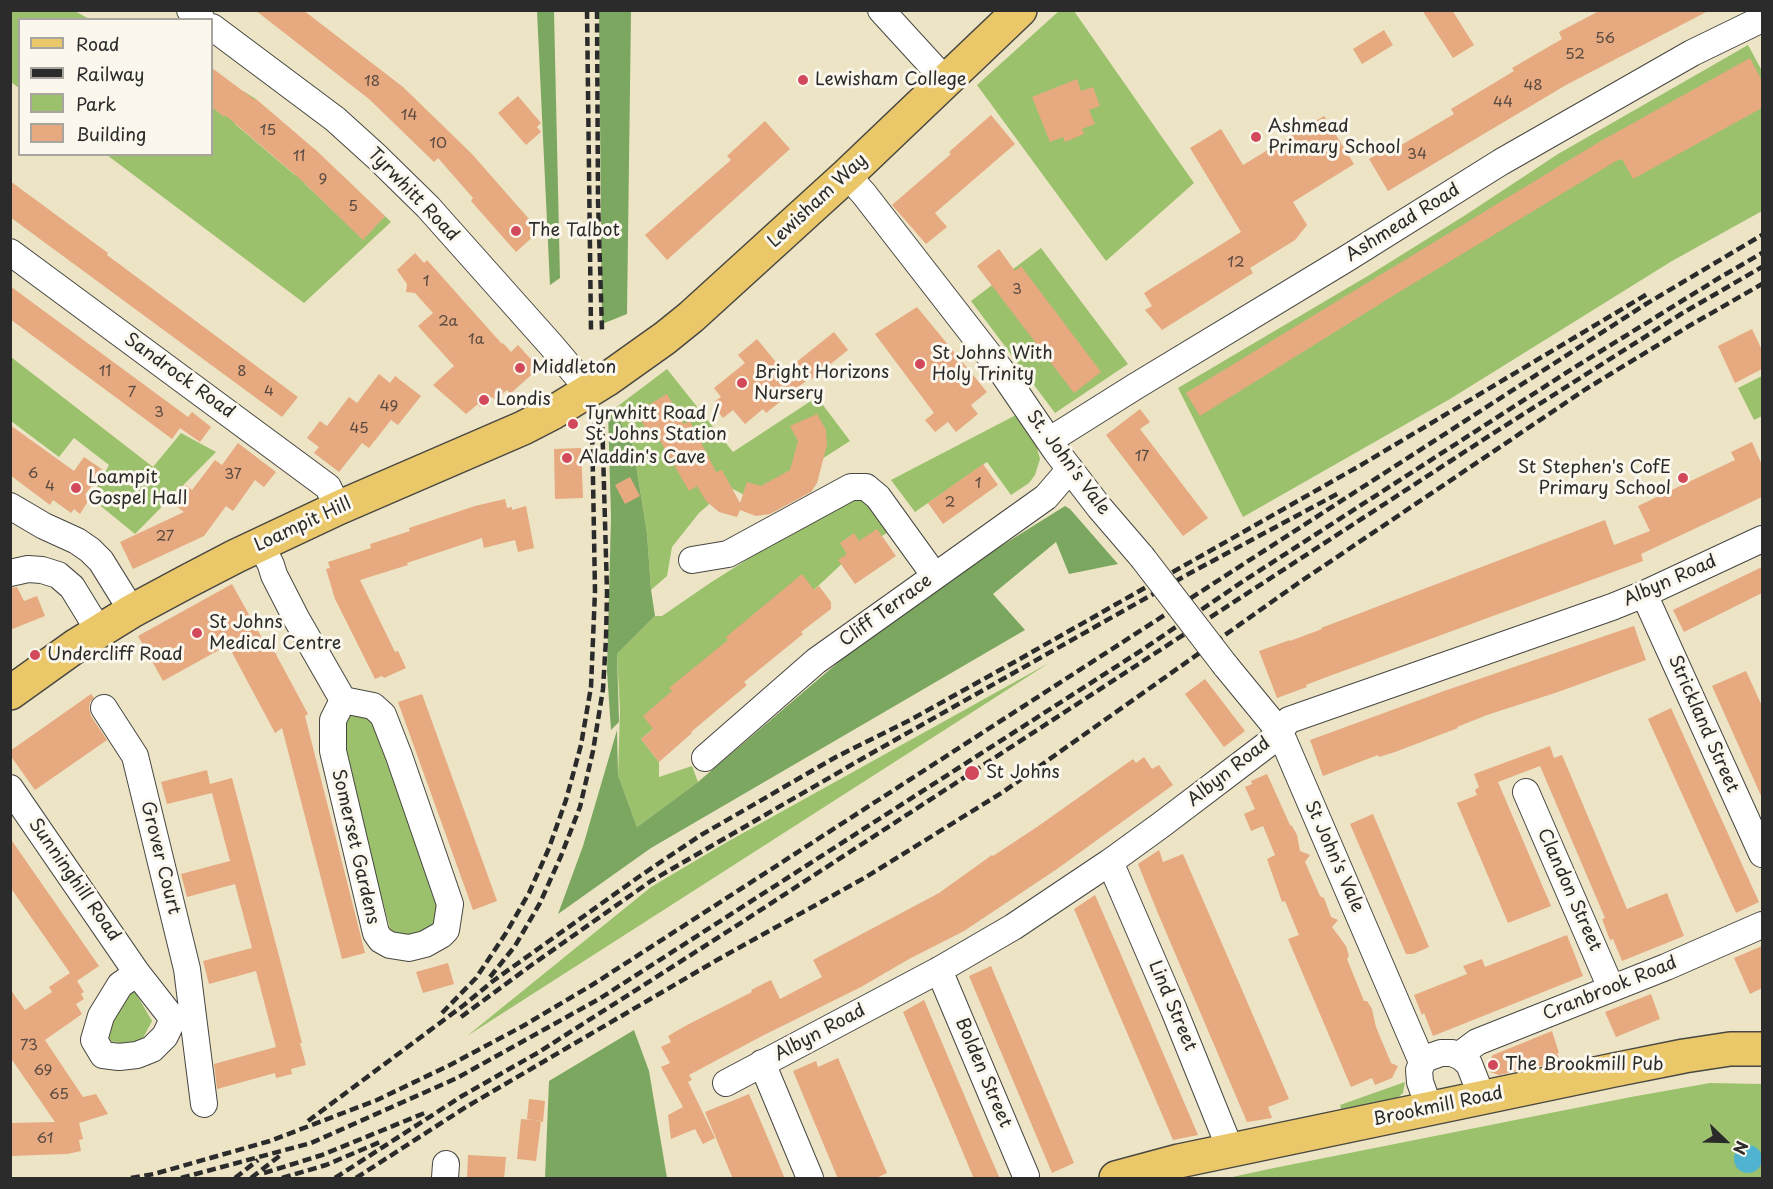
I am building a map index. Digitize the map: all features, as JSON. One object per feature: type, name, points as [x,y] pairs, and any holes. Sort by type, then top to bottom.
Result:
[{"type":"main road","name":"Lewisham Way","points":[[598,385],[691,317],[847,175],[1020,10]]},
{"type":"main road","name":"Loampit Hill","points":[[10,693],[99,631],[236,556],[338,508],[523,428],[598,385]]},
{"type":"main road","name":"Brookmill Road","points":[[1116,1179],[1179,1161],[1684,1056],[1730,1049],[1762,1049]]},
{"type":"street","points":[[881,10],[945,80]]},
{"type":"street","name":"Ashmead Road","points":[[1050,440],[1501,162],[1692,53],[1762,19]]},
{"type":"street","name":"Tyrwhitt Road","points":[[213,28],[334,119],[377,157],[428,207],[551,345],[598,385]]},
{"type":"street","name":"St. John's Vale","points":[[847,175],[1000,369],[1070,469],[1099,507],[1142,556],[1224,665]]},
{"type":"street","name":"Sandrock Road","points":[[10,252],[328,487],[338,508]]},
{"type":"street","name":"Cliff Terrace","points":[[705,758],[816,662],[1046,497],[1070,469]]},
{"type":"street","points":[[692,560],[728,554],[851,487],[866,487],[878,497],[935,576]]},
{"type":"street","points":[[10,506],[90,550],[100,561],[132,612]]},
{"type":"street","name":"Albyn Road","points":[[726,1083],[939,970],[1012,927],[1110,862],[1269,743],[1289,720],[1612,607],[1762,539]]},
{"type":"street","points":[[261,545],[296,618],[343,700]]},
{"type":"street","points":[[10,573],[28,569],[58,575],[72,587],[99,631]]},
{"type":"street","name":"Strickland Street","points":[[1644,594],[1762,854]]},
{"type":"street","name":"St John's Vale","points":[[1224,665],[1280,732],[1422,1062],[1419,1070],[1420,1082],[1430,1110]]},
{"type":"street","name":"Somerset Gardens","points":[[343,700],[373,706],[383,715],[450,904],[446,930],[425,944],[409,948],[390,945],[381,940],[376,933],[333,751],[333,720],[343,700]]},
{"type":"street","name":"Grover Court","points":[[104,708],[135,756],[187,969],[183,1018],[204,1104]]},
{"type":"street","name":"Sunninghill Road","points":[[10,788],[137,973],[183,1018]]},
{"type":"street","name":"Clandon Street","points":[[1526,792],[1611,988]]},
{"type":"street","name":"Lind Street","points":[[1110,862],[1231,1150]]},
{"type":"street","name":"Cranbrook Road","points":[[1461,1057],[1477,1042],[1762,926]]},
{"type":"street","name":"Bolden Street","points":[[939,970],[1026,1176]]},
{"type":"street","points":[[137,973],[120,985],[101,1016],[94,1040],[103,1055],[119,1057],[137,1055],[152,1049],[183,1018]]},
{"type":"street","points":[[1422,1062],[1424,1059],[1441,1053],[1452,1053],[1461,1057],[1469,1064],[1482,1097]]},
{"type":"street","name":"Albyn Road","points":[[762,1064],[810,1179]]},
{"type":"green space","points":[[10,11],[75,11],[87,18],[18,18],[18,87],[11,82]]},
{"type":"green space","points":[[537,11],[554,11],[560,278],[550,285]]},
{"type":"green space","points":[[599,11],[631,11],[627,314],[602,324]]},
{"type":"green space","points":[[1059,11],[1074,11],[1194,183],[1106,261],[977,85]]},
{"type":"green space","points":[[1748,45],[1762,71],[1762,211],[1672,261],[1450,399],[1243,517],[1178,388],[1371,274],[1558,154]]},
{"type":"green space","points":[[243,91],[256,99],[235,124],[295,175],[317,151],[305,184],[363,239],[385,216],[391,222],[304,303],[108,156],[213,156],[213,108],[224,116]]},
{"type":"green space","points":[[1041,248],[1128,364],[1055,413],[971,301]]},
{"type":"green space","points":[[11,357],[153,467],[181,433],[216,452],[135,534],[91,498],[109,465],[74,438],[59,457],[11,421]]},
{"type":"green space","points":[[667,369],[733,452],[817,397],[850,441],[756,501],[729,487],[699,513],[672,547],[667,576],[651,590],[647,533],[633,446],[614,409]]},
{"type":"green space","points":[[1762,376],[1762,416],[1754,420],[1738,388]]},
{"type":"green space","points":[[614,409],[633,446],[647,533],[655,616],[617,654],[619,722],[611,730],[607,671],[611,517],[608,412]]},
{"type":"green space","points":[[1016,415],[1035,441],[1040,459],[1035,475],[1029,483],[1011,495],[987,462],[915,512],[891,480]]},
{"type":"green space","points":[[866,494],[896,527],[848,558],[641,739],[659,762],[659,777],[692,766],[698,782],[637,827],[618,775],[620,710],[617,654],[655,616],[662,616],[794,530]]},
{"type":"green space","points":[[1065,506],[1118,564],[1069,574],[1056,542],[993,594],[1025,630],[651,848],[558,914],[583,846],[617,730],[618,775],[637,827],[698,782],[869,636],[974,563]]},
{"type":"green space","points":[[1049,663],[467,1036],[651,887],[727,842]]},
{"type":"green space","points":[[354,710],[375,716],[440,914],[438,926],[411,941],[391,932],[338,738],[339,726]]},
{"type":"green space","points":[[131,985],[152,1021],[143,1038],[128,1045],[110,1041],[105,1027]]},
{"type":"green space","points":[[634,1030],[649,1071],[667,1178],[545,1178],[549,1081]]},
{"type":"green space","points":[[1405,1082],[1403,1093],[1397,1098],[1341,1109],[1340,1105]]},
{"type":"green space","points":[[1710,1083],[1762,1084],[1762,1178],[1228,1178],[1631,1097]]},
{"type":"water","points":[[1748,1145],[1758,1149],[1762,1159],[1758,1169],[1748,1173],[1738,1169],[1734,1159],[1738,1149]]},
{"type":"building","points":[[255,10],[303,10],[403,87],[472,154],[536,227],[536,234],[516,252],[471,201],[473,198],[438,158],[434,162],[369,99]]},
{"type":"building","points":[[1422,10],[1452,10],[1474,45],[1453,58]]},
{"type":"building","points":[[1601,10],[1710,10],[1566,85],[1388,191],[1369,159],[1384,150],[1386,154],[1454,114],[1451,109],[1514,71],[1512,68],[1562,39],[1559,32]]},
{"type":"building","points":[[1384,30],[1393,45],[1362,64],[1353,49]]},
{"type":"building","points":[[1750,58],[1762,81],[1762,108],[1633,179],[1622,159],[1616,161],[1200,416],[1186,393],[1599,142]]},
{"type":"building","points":[[213,69],[256,99],[318,152],[385,216],[363,240],[299,178],[225,115],[224,117],[213,108]]},
{"type":"building","points":[[1077,79],[1081,91],[1093,87],[1100,106],[1089,110],[1095,124],[1082,129],[1084,134],[1065,142],[1063,137],[1050,142],[1032,97]]},
{"type":"building","points":[[518,96],[541,123],[537,127],[541,132],[526,145],[498,113]]},
{"type":"building","points":[[991,115],[1015,144],[935,213],[947,227],[926,244],[892,205],[951,154],[949,152]]},
{"type":"building","points":[[1324,116],[1354,164],[1293,202],[1307,225],[1295,240],[1250,268],[1253,273],[1162,330],[1145,310],[1152,306],[1144,293],[1241,232],[1190,148],[1221,129],[1243,165]]},
{"type":"building","points":[[765,121],[790,149],[667,260],[645,235],[731,160],[727,156]]},
{"type":"building","points":[[10,181],[298,397],[282,417],[10,217]]},
{"type":"building","points":[[999,249],[1015,271],[1021,266],[1101,372],[1074,393],[977,266]]},
{"type":"building","points":[[415,253],[424,263],[427,260],[502,344],[511,352],[518,345],[539,368],[510,394],[507,390],[495,400],[492,397],[480,407],[478,404],[466,414],[433,385],[454,366],[418,326],[433,313],[415,293],[406,292],[407,284],[397,270]]},
{"type":"building","points":[[10,286],[188,417],[192,412],[211,427],[200,442],[180,428],[172,439],[10,319]]},
{"type":"building","name":"St Johns With Holy Trinity","points":[[917,307],[987,392],[971,405],[978,414],[956,432],[948,422],[935,432],[925,420],[934,413],[875,334]]},
{"type":"building","points":[[1752,329],[1762,350],[1762,369],[1735,383],[1718,346]]},
{"type":"building","points":[[834,332],[848,350],[766,413],[763,409],[745,424],[733,410],[723,418],[715,408],[715,401],[721,397],[714,388],[745,363],[738,355],[757,339],[784,372]]},
{"type":"building","points":[[379,374],[390,383],[395,376],[421,396],[398,425],[391,420],[369,448],[362,443],[339,472],[314,453],[319,447],[307,438],[320,421],[327,426],[349,397],[357,403]]},
{"type":"building","points":[[667,394],[684,424],[690,421],[716,472],[722,470],[740,503],[747,482],[761,486],[790,470],[798,441],[790,426],[817,414],[826,430],[827,445],[817,483],[811,492],[770,514],[756,516],[740,510],[737,517],[719,512],[706,501],[697,486],[689,491],[659,439],[653,443],[637,412]]},
{"type":"building","points":[[1140,409],[1150,422],[1140,429],[1208,518],[1183,536],[1106,435]]},
{"type":"building","points":[[10,425],[74,471],[84,457],[103,470],[85,495],[90,498],[80,514],[74,509],[71,513],[53,500],[50,505],[10,475]]},
{"type":"building","points":[[1752,442],[1762,465],[1762,497],[1641,554],[1643,561],[1324,678],[1277,698],[1259,651],[1605,520],[1614,545],[1650,531],[1638,506],[1735,460],[1731,452]]},
{"type":"building","points":[[238,443],[276,472],[264,487],[255,480],[233,511],[226,506],[204,536],[133,569],[120,542],[184,512],[172,503],[186,485],[192,490],[215,460],[222,465]]},
{"type":"building","points":[[581,448],[583,498],[555,499],[554,449]]},
{"type":"building","points":[[983,464],[998,485],[943,524],[928,503]]},
{"type":"building","points":[[630,477],[640,496],[625,504],[615,485]]},
{"type":"building","points":[[505,499],[507,508],[512,507],[512,510],[526,506],[534,548],[518,552],[515,540],[484,548],[482,538],[360,580],[395,652],[398,651],[406,668],[384,678],[382,676],[375,679],[335,599],[326,569],[330,568],[328,562],[371,548],[370,544],[410,531],[409,528],[475,506]]},
{"type":"building","points":[[877,529],[896,556],[855,584],[838,560],[847,554],[840,543],[854,533],[859,541]]},
{"type":"building","points":[[1762,567],[1762,593],[1684,632],[1673,610]]},
{"type":"building","points":[[802,574],[814,590],[819,586],[831,602],[831,609],[744,682],[747,685],[659,762],[641,739],[653,729],[643,716],[672,691],[669,688],[728,640],[726,637]]},
{"type":"building","points":[[232,584],[268,649],[272,647],[308,714],[305,716],[365,953],[342,959],[282,728],[275,733],[228,645],[163,681],[138,636]]},
{"type":"building","points":[[17,587],[24,601],[37,596],[45,616],[10,630],[10,588]]},
{"type":"building","points":[[1634,626],[1646,660],[1487,715],[1395,752],[1379,757],[1378,755],[1323,776],[1310,740]]},
{"type":"building","points":[[1746,671],[1762,706],[1762,798],[1712,686]]},
{"type":"building","points":[[1205,679],[1245,731],[1224,747],[1185,694]]},
{"type":"building","points":[[91,694],[94,698],[89,708],[91,716],[107,740],[35,790],[10,755],[10,751]]},
{"type":"building","points":[[422,694],[497,901],[473,910],[398,702]]},
{"type":"building","points":[[1671,708],[1759,902],[1736,913],[1648,719]]},
{"type":"building","points":[[1550,746],[1554,758],[1562,755],[1627,909],[1667,893],[1684,936],[1622,961],[1613,939],[1610,940],[1602,919],[1605,918],[1540,766],[1498,782],[1551,906],[1508,923],[1457,803],[1477,795],[1475,790],[1479,787],[1474,774]]},
{"type":"building","points":[[1144,757],[1152,769],[1159,765],[1173,785],[1057,869],[964,931],[861,987],[689,1075],[692,1080],[688,1082],[715,1138],[703,1144],[695,1129],[671,1139],[668,1115],[683,1107],[661,1067],[670,1063],[661,1047],[671,1042],[668,1036],[771,980],[780,999],[822,977],[813,960],[939,893],[1133,759],[1136,763]]},
{"type":"building","points":[[207,770],[210,784],[232,778],[306,1065],[291,1069],[292,1074],[276,1078],[275,1073],[217,1089],[214,1064],[276,1047],[256,971],[209,984],[203,961],[252,948],[235,884],[187,897],[181,874],[230,861],[212,793],[167,804],[161,782]]},
{"type":"building","points":[[1267,774],[1290,825],[1297,835],[1300,851],[1310,855],[1305,862],[1331,917],[1338,920],[1332,927],[1346,946],[1349,956],[1347,959],[1364,1001],[1367,1001],[1372,1009],[1376,1027],[1391,1063],[1398,1066],[1392,1078],[1375,1085],[1372,1078],[1351,1087],[1288,939],[1299,935],[1285,901],[1282,902],[1267,859],[1275,855],[1263,826],[1251,831],[1244,814],[1255,809],[1245,787],[1252,784],[1251,781]]},
{"type":"building","points":[[1373,814],[1429,947],[1413,954],[1406,954],[1350,824]]},
{"type":"building","points":[[10,838],[99,966],[77,981],[84,992],[81,994],[84,999],[76,1004],[82,1014],[45,1040],[83,1097],[96,1094],[108,1114],[79,1123],[83,1139],[79,1140],[81,1151],[67,1154],[10,1156],[10,1123],[55,1122],[10,1057],[10,989],[25,1010],[52,992],[49,987],[70,973],[10,887]]},
{"type":"building","points":[[1159,850],[1163,862],[1183,854],[1289,1099],[1268,1107],[1272,1118],[1247,1122],[1157,911],[1138,864]]},
{"type":"building","points":[[1095,895],[1198,1135],[1173,1140],[1074,909]]},
{"type":"building","points":[[1567,935],[1583,976],[1433,1036],[1414,995],[1467,974],[1463,966],[1482,959],[1485,967]]},
{"type":"building","points":[[1762,946],[1762,988],[1750,994],[1734,958]]},
{"type":"building","points":[[448,963],[454,984],[423,993],[416,972]]},
{"type":"building","points":[[991,966],[1074,1163],[1052,1173],[969,976]]},
{"type":"building","points":[[1651,994],[1660,1019],[1616,1037],[1605,1012]]},
{"type":"building","points":[[924,1000],[1000,1179],[974,1179],[903,1012]]},
{"type":"building","points":[[1552,1031],[1560,1061],[1499,1075],[1490,1072],[1488,1063],[1493,1055]]},
{"type":"building","points":[[838,1058],[887,1173],[874,1179],[838,1179],[793,1071],[816,1061],[818,1067]]},
{"type":"building","points":[[749,1094],[785,1179],[733,1179],[705,1112]]},
{"type":"building","points":[[529,1099],[545,1101],[543,1122],[527,1119]]},
{"type":"building","points":[[521,1119],[541,1121],[536,1161],[517,1159]]},
{"type":"building","points":[[468,1155],[506,1157],[504,1179],[467,1179]]},
{"type":"railway","points":[[587,10],[591,330]]},
{"type":"railway","points":[[597,10],[598,200],[602,330]]},
{"type":"railway","points":[[131,1178],[154,1174],[270,1141],[377,1100],[523,1026],[592,985],[1646,304],[1762,235]]},
{"type":"railway","points":[[181,1178],[311,1143],[457,1078],[599,999],[1142,650],[1245,580],[1572,369],[1762,253]]},
{"type":"railway","points":[[335,1178],[462,1096],[539,1052],[733,928],[1492,434],[1681,314],[1762,267]]},
{"type":"railway","points":[[356,1178],[466,1107],[717,960],[866,877],[1003,792],[1297,584],[1586,389],[1762,284]]},
{"type":"railway","points":[[308,1121],[493,981],[701,835],[836,757],[910,720],[1018,660],[1361,465],[1649,293]]},
{"type":"railway","points":[[490,977],[515,946],[540,903],[580,807],[593,751],[603,689],[606,639],[607,592],[602,416]]},
{"type":"railway","points":[[442,1013],[476,978],[529,893],[549,848],[566,800],[581,745],[591,687],[595,591],[592,423]]},
{"type":"railway","points":[[461,1017],[651,881],[1192,572],[1339,493]]},
{"type":"railway","points":[[264,1173],[322,1155],[427,1112]]},
{"type":"railway","points":[[282,1178],[326,1165],[380,1142]]},
{"type":"railway","points":[[251,1178],[282,1154]]},
{"type":"railway","points":[[235,1178],[258,1160]]},
{"type":"place","name":"Lewisham College","points":[[803,80]]},
{"type":"place","name":"Ashmead Primary School","points":[[1256,137]]},
{"type":"place","name":"The Talbot","points":[[516,231]]},
{"type":"place","name":"St Johns With Holy Trinity","points":[[920,364]]},
{"type":"place","name":"Middleton","points":[[520,368]]},
{"type":"place","name":"Bright Horizons Nursery","points":[[742,383]]},
{"type":"place","name":"Londis","points":[[484,400]]},
{"type":"place","name":"Tyrwhitt Road / St Johns Station","points":[[573,424]]},
{"type":"place","name":"Aladdin's Cave","points":[[567,458]]},
{"type":"place","name":"St Stephen's CofE Primary School","points":[[1683,478]]},
{"type":"place","name":"Loampit Gospel Hall","points":[[76,488]]},
{"type":"place","name":"St Johns Medical Centre","points":[[197,633]]},
{"type":"place","name":"Undercliff Road","points":[[35,655]]},
{"type":"place","name":"St Johns","points":[[972,773]]},
{"type":"place","name":"The Brookmill Pub","points":[[1493,1065]]}]
